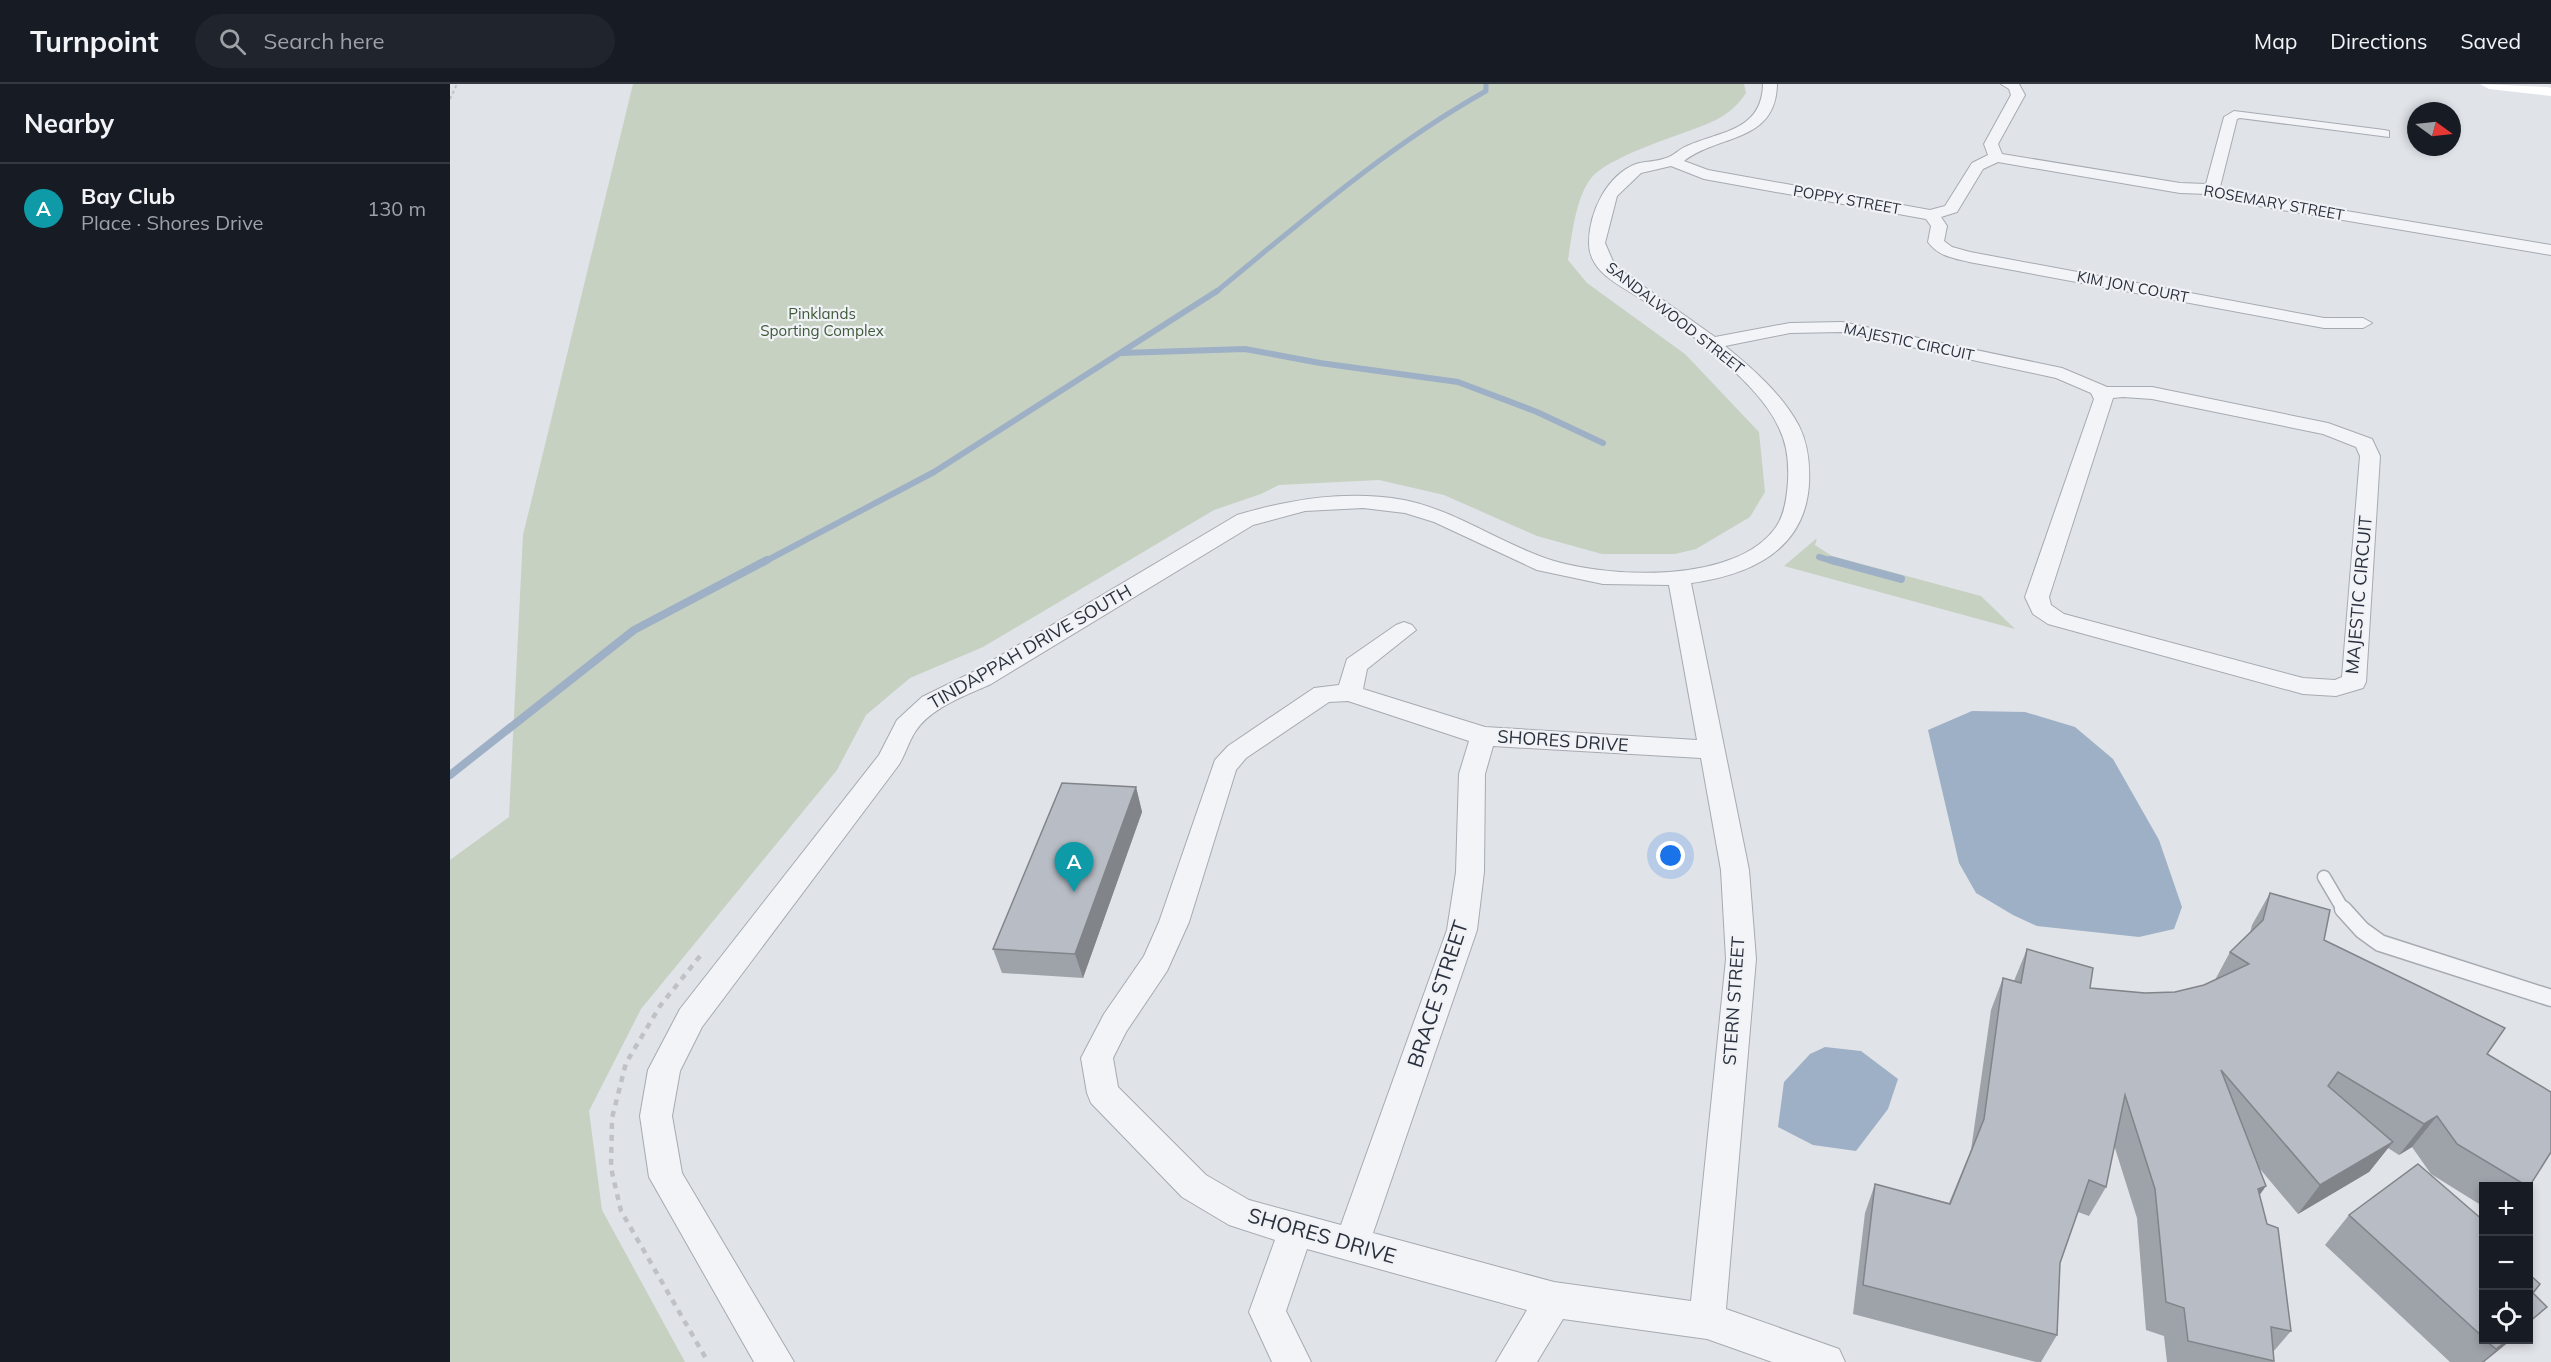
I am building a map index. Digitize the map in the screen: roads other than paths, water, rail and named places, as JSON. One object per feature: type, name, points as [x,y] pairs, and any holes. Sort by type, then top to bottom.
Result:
[{"type":"street","name":"SANDALWOOD STREET","points":[[1759,553],[1781,535],[1790,522],[1796,487],[1796,446],[1788,426],[1757,383],[1710,343],[1604,266],[1597,242],[1608,197],[1633,172],[1645,166],[1673,162],[1687,150],[1733,135],[1760,118],[1768,109],[1772,98],[1770,84]]},
{"type":"street","points":[[1931,215],[1951,209],[1977,166],[1996,157],[1991,144],[2018,95],[2012,85],[2031,84]]},
{"type":"street","points":[[2489,84],[2545,88]]},
{"type":"street","points":[[2211,189],[2231,117],[2239,114],[2384,134]]},
{"type":"street","name":"ROSEMARY STREET","points":[[1996,157],[2181,188],[2211,189],[2235,197],[2551,250]]},
{"type":"street","name":"POPPY STREET","points":[[1673,162],[1704,174],[1931,215]]},
{"type":"street","name":"KIM JON COURT","points":[[1931,215],[1939,226],[1936,242],[1946,251],[2324,323],[2363,323]]},
{"type":"street","name":"MAJESTIC CIRCUIT","points":[[1710,343],[1790,328],[1842,327],[2062,374],[2099,389],[2101,393],[2104,399],[2037,597],[2041,609],[2056,619],[2303,686],[2336,688],[2354,682],[2370,456],[2365,444],[2328,429],[2152,393],[2123,391],[2101,393]]},
{"type":"street","name":"TINDAPPAH DRIVE SOUTH","points":[[775,1362],[666,1177],[656,1116],[664,1070],[692,1018],[889,760],[907,726],[925,707],[950,692],[982,678],[1245,520],[1286,507],[1330,501],[1374,501],[1410,507],[1544,564],[1569,571],[1638,579],[1679,578],[1719,569],[1759,553]]},
{"type":"street","name":"STERN STREET","points":[[1679,578],[1736,870],[1741,959],[1707,1321]]},
{"type":"street","points":[[1349,693],[1356,664],[1404,630]]},
{"type":"street","name":"SHORES DRIVE","points":[[1712,750],[1513,740],[1483,736],[1349,693],[1323,694],[1237,752],[1224,767],[1174,922],[1156,962],[1115,1023],[1097,1058],[1103,1093],[1194,1186],[1241,1214],[1554,1300],[1707,1321],[1826,1362]]},
{"type":"street","name":"BRACE STREET","points":[[1352,1244],[1462,930],[1470,872],[1472,774],[1483,736]]},
{"type":"street","points":[[1292,1362],[1267,1312],[1296,1229]]},
{"type":"street","points":[[1515,1362],[1554,1300]]},
{"type":"lane","points":[[2324,877],[2343,912],[2361,932],[2380,943],[2551,998]]},
{"type":"water","points":[[1972,711],[2025,712],[2075,727],[2113,759],[2159,840],[2182,907],[2174,929],[2139,937],[2037,926],[1976,893],[1959,863],[1928,730]]},
{"type":"water","points":[[1825,1047],[1861,1051],[1898,1079],[1888,1109],[1856,1151],[1813,1145],[1778,1127],[1784,1082],[1810,1054]]},
{"type":"waterway","points":[[1216,292],[1346,185],[1415,136],[1486,91],[1486,84]]},
{"type":"waterway","points":[[764,562],[934,472],[1217,291]]},
{"type":"waterway","points":[[1121,353],[1245,349],[1320,363],[1458,382],[1537,412],[1603,443]]},
{"type":"waterway","points":[[1819,557],[1836,562]]},
{"type":"waterway","points":[[450,775],[634,630],[767,560]]},
{"type":"waterway","points":[[1831,560],[1901,579]]},
{"type":"place","name":"Bay Club","points":[[1074,892]]},
{"type":"park label","name":"Pinklands Sporting Complex","points":[[822,322]]}]
